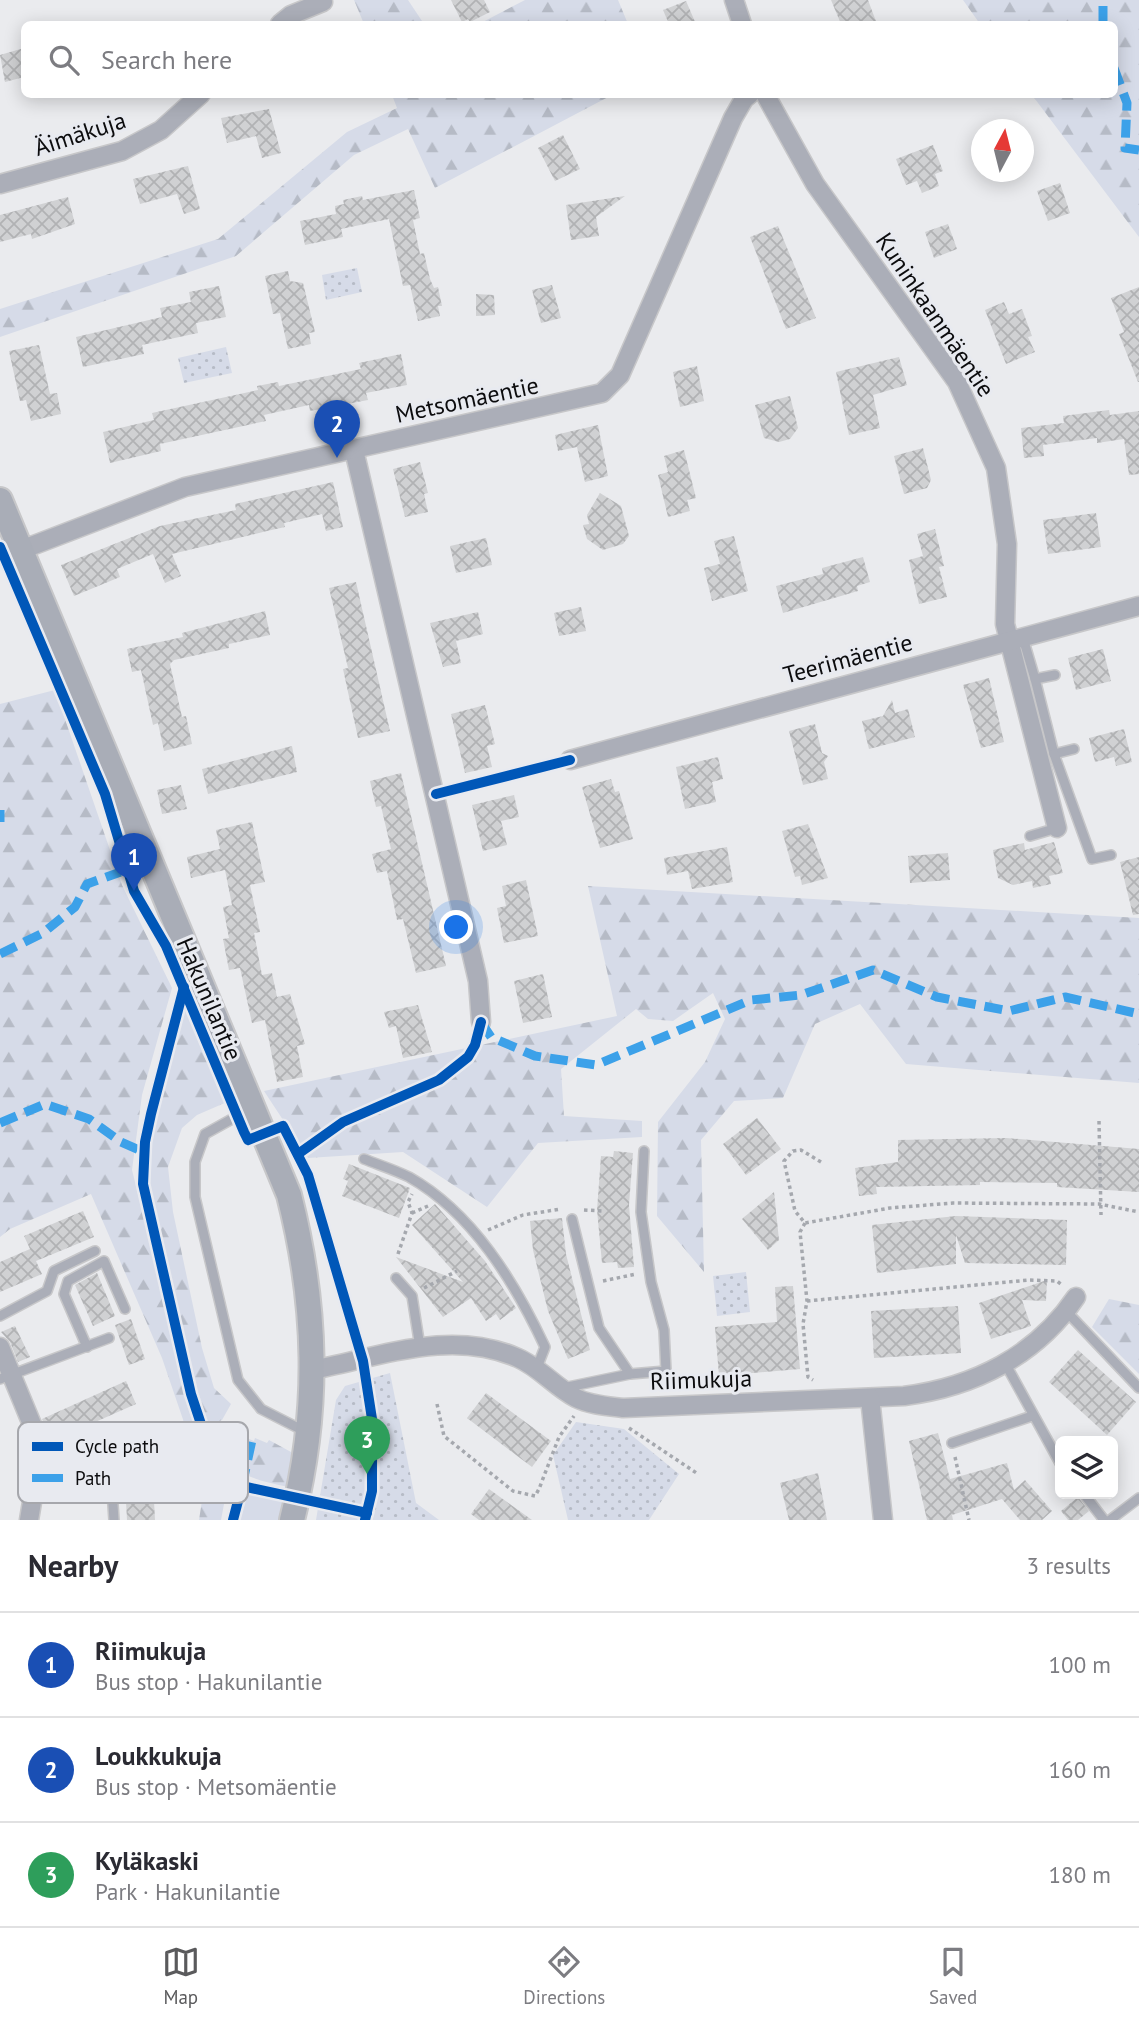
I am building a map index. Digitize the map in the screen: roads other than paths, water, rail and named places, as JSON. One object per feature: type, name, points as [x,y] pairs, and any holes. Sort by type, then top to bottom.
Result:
[{"type":"street","points":[[734,0],[741,21]]},
{"type":"street","points":[[284,21],[291,15],[323,2]]},
{"type":"street","name":"Äimäkuja","points":[[0,184],[122,151],[161,130],[197,98]]},
{"type":"street","name":"Metsomäentie","points":[[21,550],[185,487],[593,397],[612,385],[620,375],[733,118],[747,98]]},
{"type":"street","name":"Kuninkaanmäentie","points":[[767,98],[815,184],[957,383],[996,468],[1003,500],[1007,544],[1004,607],[1016,639],[1057,828]]},
{"type":"street","points":[[354,450],[478,981],[481,1022]]},
{"type":"street","name":"Hakunilantie","points":[[0,500],[284,1177],[303,1251],[309,1291],[312,1370],[309,1433],[292,1520]]},
{"type":"street","name":"Teerimäentie","points":[[569,760],[1139,606]]},
{"type":"street","name":"Riimukuja","points":[[312,1370],[420,1347],[455,1343],[485,1347],[520,1359],[576,1398],[598,1405],[623,1408],[870,1398],[939,1391],[1006,1363],[1044,1337],[1071,1304]]},
{"type":"street","points":[[0,1347],[6,1378],[29,1422]]},
{"type":"street","points":[[870,1398],[883,1520]]},
{"type":"lane","points":[[1016,639],[1035,679],[1054,754],[1092,859],[1111,855]]},
{"type":"lane","points":[[1035,679],[1055,675]]},
{"type":"lane","points":[[1054,754],[1074,749]]},
{"type":"lane","points":[[1030,836],[1057,828]]},
{"type":"lane","points":[[254,1106],[205,1134],[195,1162],[195,1197],[238,1380],[261,1409],[309,1433]]},
{"type":"lane","points":[[563,1388],[630,1374],[666,1371],[664,1330],[649,1272],[641,1212],[644,1151]]},
{"type":"lane","points":[[364,1159],[417,1183],[436,1195],[477,1236],[525,1305],[545,1346],[536,1370]]},
{"type":"lane","points":[[571,1215],[586,1285],[599,1328],[630,1374]]},
{"type":"lane","points":[[0,1316],[47,1291],[54,1271],[95,1251]]},
{"type":"lane","points":[[87,1347],[64,1294],[68,1281],[104,1261],[125,1309]]},
{"type":"lane","points":[[396,1278],[412,1296],[420,1347]]},
{"type":"lane","points":[[1071,1304],[1139,1388]]},
{"type":"lane","points":[[6,1378],[109,1338]]},
{"type":"lane","points":[[1006,1363],[1055,1455]]},
{"type":"lane","points":[[953,1443],[1032,1416]]},
{"type":"lane","points":[[1088,1499],[1107,1520],[1139,1498]]},
{"type":"place","name":"Loukkukuja","points":[[337,458]]},
{"type":"place","name":"Riimukuja","points":[[134,891]]},
{"type":"place","name":"Kyläkaski","points":[[367,1474]]}]
